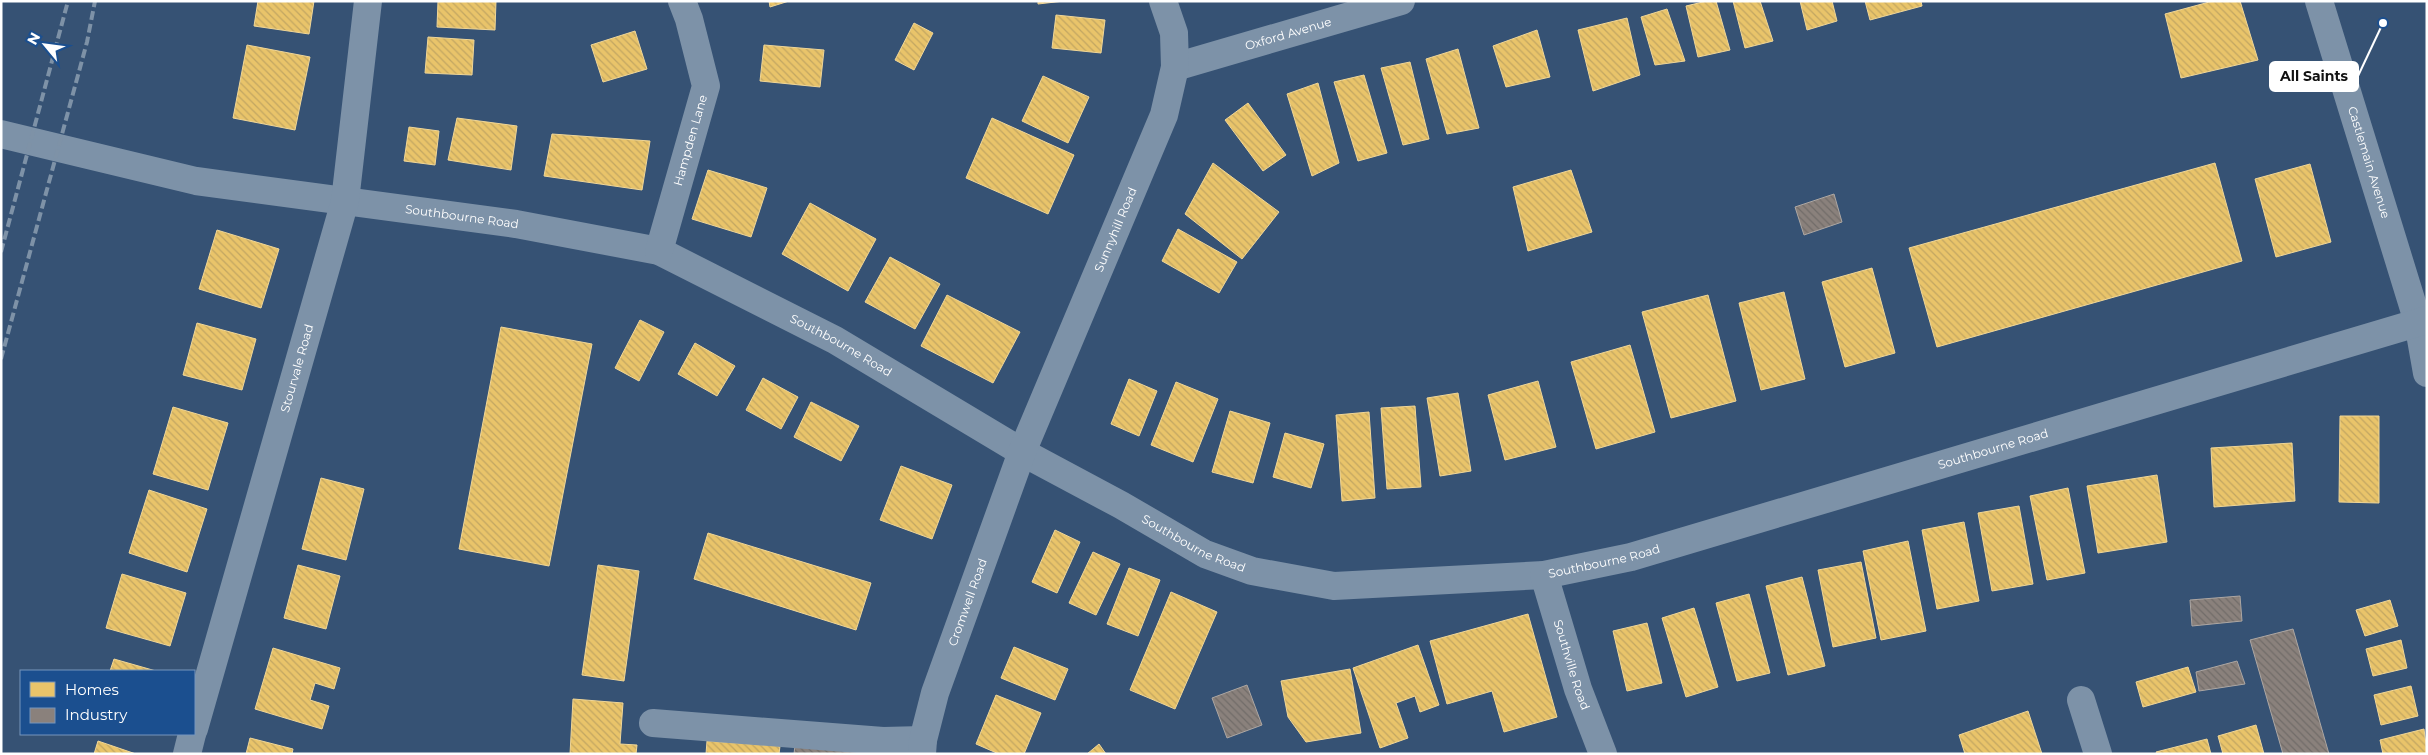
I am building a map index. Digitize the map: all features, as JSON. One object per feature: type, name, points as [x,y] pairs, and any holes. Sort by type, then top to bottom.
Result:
[{"type":"street","name":"Stourvale Road","points":[[195,726],[345,201],[368,1]]},
{"type":"street","name":"Hampden Lane","points":[[658,252],[706,86],[689,19],[682,1]]},
{"type":"street","name":"Sunnyhill Road","points":[[1022,452],[1164,115],[1176,67],[1174,33],[1163,1]]},
{"type":"street","name":"Oxford Avenue","points":[[1176,67],[1401,1]]},
{"type":"street","name":"Castlemain Avenue","points":[[2319,1],[2423,321],[2427,373]]},
{"type":"street","name":"Southbourne Road","points":[[1,134],[196,181],[516,224],[658,252],[835,340],[1022,452],[1121,505],[1205,554],[1252,571],[1334,586],[1544,574],[1631,557],[2423,321]]},
{"type":"street","name":"Cromwell Road","points":[[922,747],[935,693],[1022,452]]},
{"type":"street","name":"Southville Road","points":[[1544,574],[1578,689],[1602,754]]},
{"type":"street","points":[[2081,700],[2098,754]]},
{"type":"street","points":[[653,723],[883,741],[922,747]]},
{"type":"street","points":[[187,754],[192,735]]},
{"type":"building: Homes","points":[[258,1],[314,1],[309,34],[254,26]]},
{"type":"building: Homes","points":[[438,1],[496,1],[495,30],[437,27]]},
{"type":"building: Homes","points":[[769,1],[789,1],[770,7]]},
{"type":"building: Homes","points":[[1038,1],[1064,1],[1038,4]]},
{"type":"building: Homes","points":[[1716,1],[1730,50],[1698,57],[1686,6]]},
{"type":"building: Homes","points":[[1733,1],[1760,1],[1773,41],[1745,48]]},
{"type":"building: Homes","points":[[1800,1],[1832,1],[1837,21],[1807,30]]},
{"type":"building: Homes","points":[[1865,1],[1921,1],[1922,6],[1870,20]]},
{"type":"building: Homes","points":[[2213,1],[2240,1],[2258,60],[2181,78],[2165,14]]},
{"type":"building: Homes","points":[[1667,9],[1685,61],[1655,65],[1641,17]]},
{"type":"building: Homes","points":[[1056,15],[1105,20],[1101,53],[1052,48]]},
{"type":"building: Homes","points":[[1627,18],[1640,75],[1593,91],[1578,30]]},
{"type":"building: Homes","points":[[914,23],[933,33],[914,70],[895,60]]},
{"type":"building: Homes","points":[[1537,30],[1550,77],[1506,87],[1493,46]]},
{"type":"building: Homes","points":[[635,31],[647,69],[603,82],[591,45]]},
{"type":"building: Homes","points":[[428,37],[474,40],[472,75],[425,73]]},
{"type":"building: Homes","points":[[247,45],[310,57],[295,130],[233,118]]},
{"type":"building: Homes","points":[[764,45],[824,50],[820,87],[760,81]]},
{"type":"building: Homes","points":[[1458,49],[1479,128],[1447,134],[1426,59]]},
{"type":"building: Homes","points":[[1410,62],[1429,139],[1403,145],[1381,68]]},
{"type":"building: Homes","points":[[1364,75],[1387,153],[1358,161],[1334,82]]},
{"type":"building: Homes","points":[[1043,76],[1089,97],[1068,143],[1022,121]]},
{"type":"building: Homes","points":[[1318,83],[1339,163],[1312,176],[1287,94]]},
{"type":"building: Homes","points":[[1248,103],[1286,155],[1263,171],[1225,120]]},
{"type":"building: Homes","points":[[457,118],[517,126],[511,170],[448,160]]},
{"type":"building: Homes","points":[[992,118],[1074,155],[1048,214],[966,178]]},
{"type":"building: Homes","points":[[409,127],[439,131],[435,165],[404,161]]},
{"type":"building: Homes","points":[[552,134],[650,141],[642,190],[544,176]]},
{"type":"building: Homes","points":[[1213,163],[1279,212],[1242,259],[1185,214]]},
{"type":"building: Homes","points":[[2215,163],[2242,261],[1937,347],[1909,248]]},
{"type":"building: Homes","points":[[2310,164],[2331,242],[2276,257],[2255,179]]},
{"type":"building: Homes","points":[[708,170],[767,188],[751,237],[692,219]]},
{"type":"building: Homes","points":[[1571,170],[1592,232],[1528,251],[1513,187]]},
{"type":"building: Homes","points":[[810,203],[876,239],[848,291],[782,254]]},
{"type":"building: Homes","points":[[1178,229],[1237,262],[1219,293],[1162,261]]},
{"type":"building: Homes","points":[[217,230],[279,249],[261,308],[199,289]]},
{"type":"building: Homes","points":[[890,257],[940,284],[915,329],[865,302]]},
{"type":"building: Homes","points":[[1872,268],[1895,353],[1845,367],[1822,282]]},
{"type":"building: Homes","points":[[1784,292],[1805,379],[1761,390],[1739,303]]},
{"type":"building: Homes","points":[[947,295],[1020,332],[993,383],[921,346]]},
{"type":"building: Homes","points":[[1708,295],[1736,401],[1671,418],[1642,312]]},
{"type":"building: Homes","points":[[640,320],[664,332],[639,381],[615,368]]},
{"type":"building: Homes","points":[[197,323],[256,339],[242,390],[183,375]]},
{"type":"building: Homes","points":[[501,327],[592,344],[549,566],[459,549]]},
{"type":"building: Homes","points":[[695,343],[735,366],[717,396],[678,374]]},
{"type":"building: Homes","points":[[1630,345],[1655,432],[1596,449],[1571,362]]},
{"type":"building: Homes","points":[[763,378],[798,397],[781,429],[746,410]]},
{"type":"building: Homes","points":[[1129,379],[1157,391],[1139,436],[1111,424]]},
{"type":"building: Homes","points":[[1538,381],[1556,447],[1505,460],[1488,395]]},
{"type":"building: Homes","points":[[1176,382],[1218,399],[1193,462],[1151,445]]},
{"type":"building: Homes","points":[[1458,393],[1471,471],[1440,476],[1427,398]]},
{"type":"building: Homes","points":[[811,402],[859,426],[841,461],[794,437]]},
{"type":"building: Homes","points":[[1415,406],[1421,487],[1387,489],[1381,408]]},
{"type":"building: Homes","points":[[173,407],[228,423],[208,490],[153,474]]},
{"type":"building: Homes","points":[[1230,411],[1270,423],[1253,483],[1212,472]]},
{"type":"building: Homes","points":[[1369,412],[1375,498],[1342,501],[1336,415]]},
{"type":"building: Homes","points":[[2340,416],[2379,416],[2379,503],[2339,502]]},
{"type":"building: Homes","points":[[1285,433],[1324,444],[1311,488],[1273,477]]},
{"type":"building: Homes","points":[[2292,443],[2295,501],[2214,507],[2211,448]]},
{"type":"building: Homes","points":[[901,466],[952,485],[932,539],[880,520]]},
{"type":"building: Homes","points":[[2157,475],[2167,542],[2098,553],[2087,486]]},
{"type":"building: Homes","points":[[321,478],[364,489],[346,560],[302,549]]},
{"type":"building: Homes","points":[[2068,488],[2085,573],[2047,580],[2030,496]]},
{"type":"building: Homes","points":[[149,490],[207,509],[187,572],[129,553]]},
{"type":"building: Homes","points":[[2019,506],[2033,584],[1992,591],[1978,513]]},
{"type":"building: Homes","points":[[1964,522],[1979,601],[1937,609],[1922,530]]},
{"type":"building: Homes","points":[[1055,530],[1080,542],[1057,593],[1032,582]]},
{"type":"building: Homes","points":[[708,533],[871,583],[856,630],[694,579]]},
{"type":"building: Homes","points":[[1908,541],[1926,631],[1881,640],[1863,551]]},
{"type":"building: Homes","points":[[1093,552],[1120,564],[1096,615],[1069,603]]},
{"type":"building: Homes","points":[[1861,562],[1876,638],[1833,647],[1818,570]]},
{"type":"building: Homes","points":[[298,565],[340,576],[326,629],[284,618]]},
{"type":"building: Homes","points":[[598,565],[639,571],[624,681],[582,675]]},
{"type":"building: Homes","points":[[1129,568],[1160,580],[1138,636],[1107,624]]},
{"type":"building: Homes","points":[[122,574],[186,593],[170,646],[106,628]]},
{"type":"building: Homes","points":[[1802,577],[1825,666],[1788,675],[1766,586]]},
{"type":"building: Homes","points":[[1171,592],[1217,612],[1175,709],[1130,690]]},
{"type":"building: Homes","points":[[1749,594],[1770,673],[1737,681],[1716,603]]},
{"type":"building: Homes","points":[[2390,600],[2398,626],[2365,636],[2356,610]]},
{"type":"building: Homes","points":[[1694,608],[1718,687],[1686,697],[1662,618]]},
{"type":"building: Homes","points":[[1528,614],[1557,717],[1504,732],[1492,691],[1447,704],[1430,641]]},
{"type":"building: Homes","points":[[1647,623],[1662,683],[1627,691],[1613,631]]},
{"type":"building: Homes","points":[[2401,640],[2407,668],[2373,676],[2366,649]]},
{"type":"building: Homes","points":[[1418,645],[1439,705],[1420,712],[1415,696],[1396,703],[1408,738],[1380,748],[1353,668]]},
{"type":"building: Homes","points":[[1014,647],[1068,669],[1055,700],[1001,678]]},
{"type":"building: Homes","points":[[273,648],[340,668],[334,689],[315,683],[310,700],[329,706],[322,729],[255,709]]},
{"type":"building: Homes","points":[[114,659],[152,670],[110,670]]},
{"type":"building: Homes","points":[[2188,667],[2196,692],[2143,707],[2136,682]]},
{"type":"building: Homes","points":[[1350,669],[1361,733],[1306,742],[1288,717],[1281,681]]},
{"type":"building: Homes","points":[[2411,686],[2418,716],[2381,725],[2374,695]]},
{"type":"building: Homes","points":[[996,695],[1041,713],[1024,754],[999,754],[976,744]]},
{"type":"building: Homes","points":[[573,699],[623,703],[620,744],[637,745],[636,754],[570,754]]},
{"type":"building: Homes","points":[[2028,711],[2042,754],[1965,754],[1959,735]]},
{"type":"building: Homes","points":[[2256,725],[2264,754],[2223,754],[2218,736]]},
{"type":"building: Homes","points":[[2424,729],[2427,753],[2383,754],[2380,740]]},
{"type":"building: Homes","points":[[250,738],[293,749],[292,754],[246,754]]},
{"type":"building: Homes","points":[[2207,739],[2211,754],[2157,754],[2156,752]]},
{"type":"building: Homes","points":[[98,741],[136,754],[94,754]]},
{"type":"building: Homes","points":[[707,741],[780,746],[779,754],[706,754]]},
{"type":"building: Homes","points":[[1099,744],[1106,754],[1087,754]]},
{"type":"building: Industry","points":[[1834,194],[1842,222],[1804,235],[1795,207]]},
{"type":"building: Industry","points":[[2240,596],[2242,621],[2192,626],[2190,600]]},
{"type":"building: Industry","points":[[2293,629],[2329,754],[2283,754],[2250,640]]},
{"type":"building: Industry","points":[[2237,661],[2245,684],[2199,691],[2196,672]]},
{"type":"building: Industry","points":[[1247,685],[1262,725],[1227,738],[1212,698]]},
{"type":"building: Industry","points":[[795,745],[868,749],[867,754],[794,754]]},
{"type":"railway","points":[[1,252],[68,1]]},
{"type":"railway","points":[[1,359],[87,42],[95,1]]},
{"type":"place","name":"All Saints","points":[[2383,23]]}]
